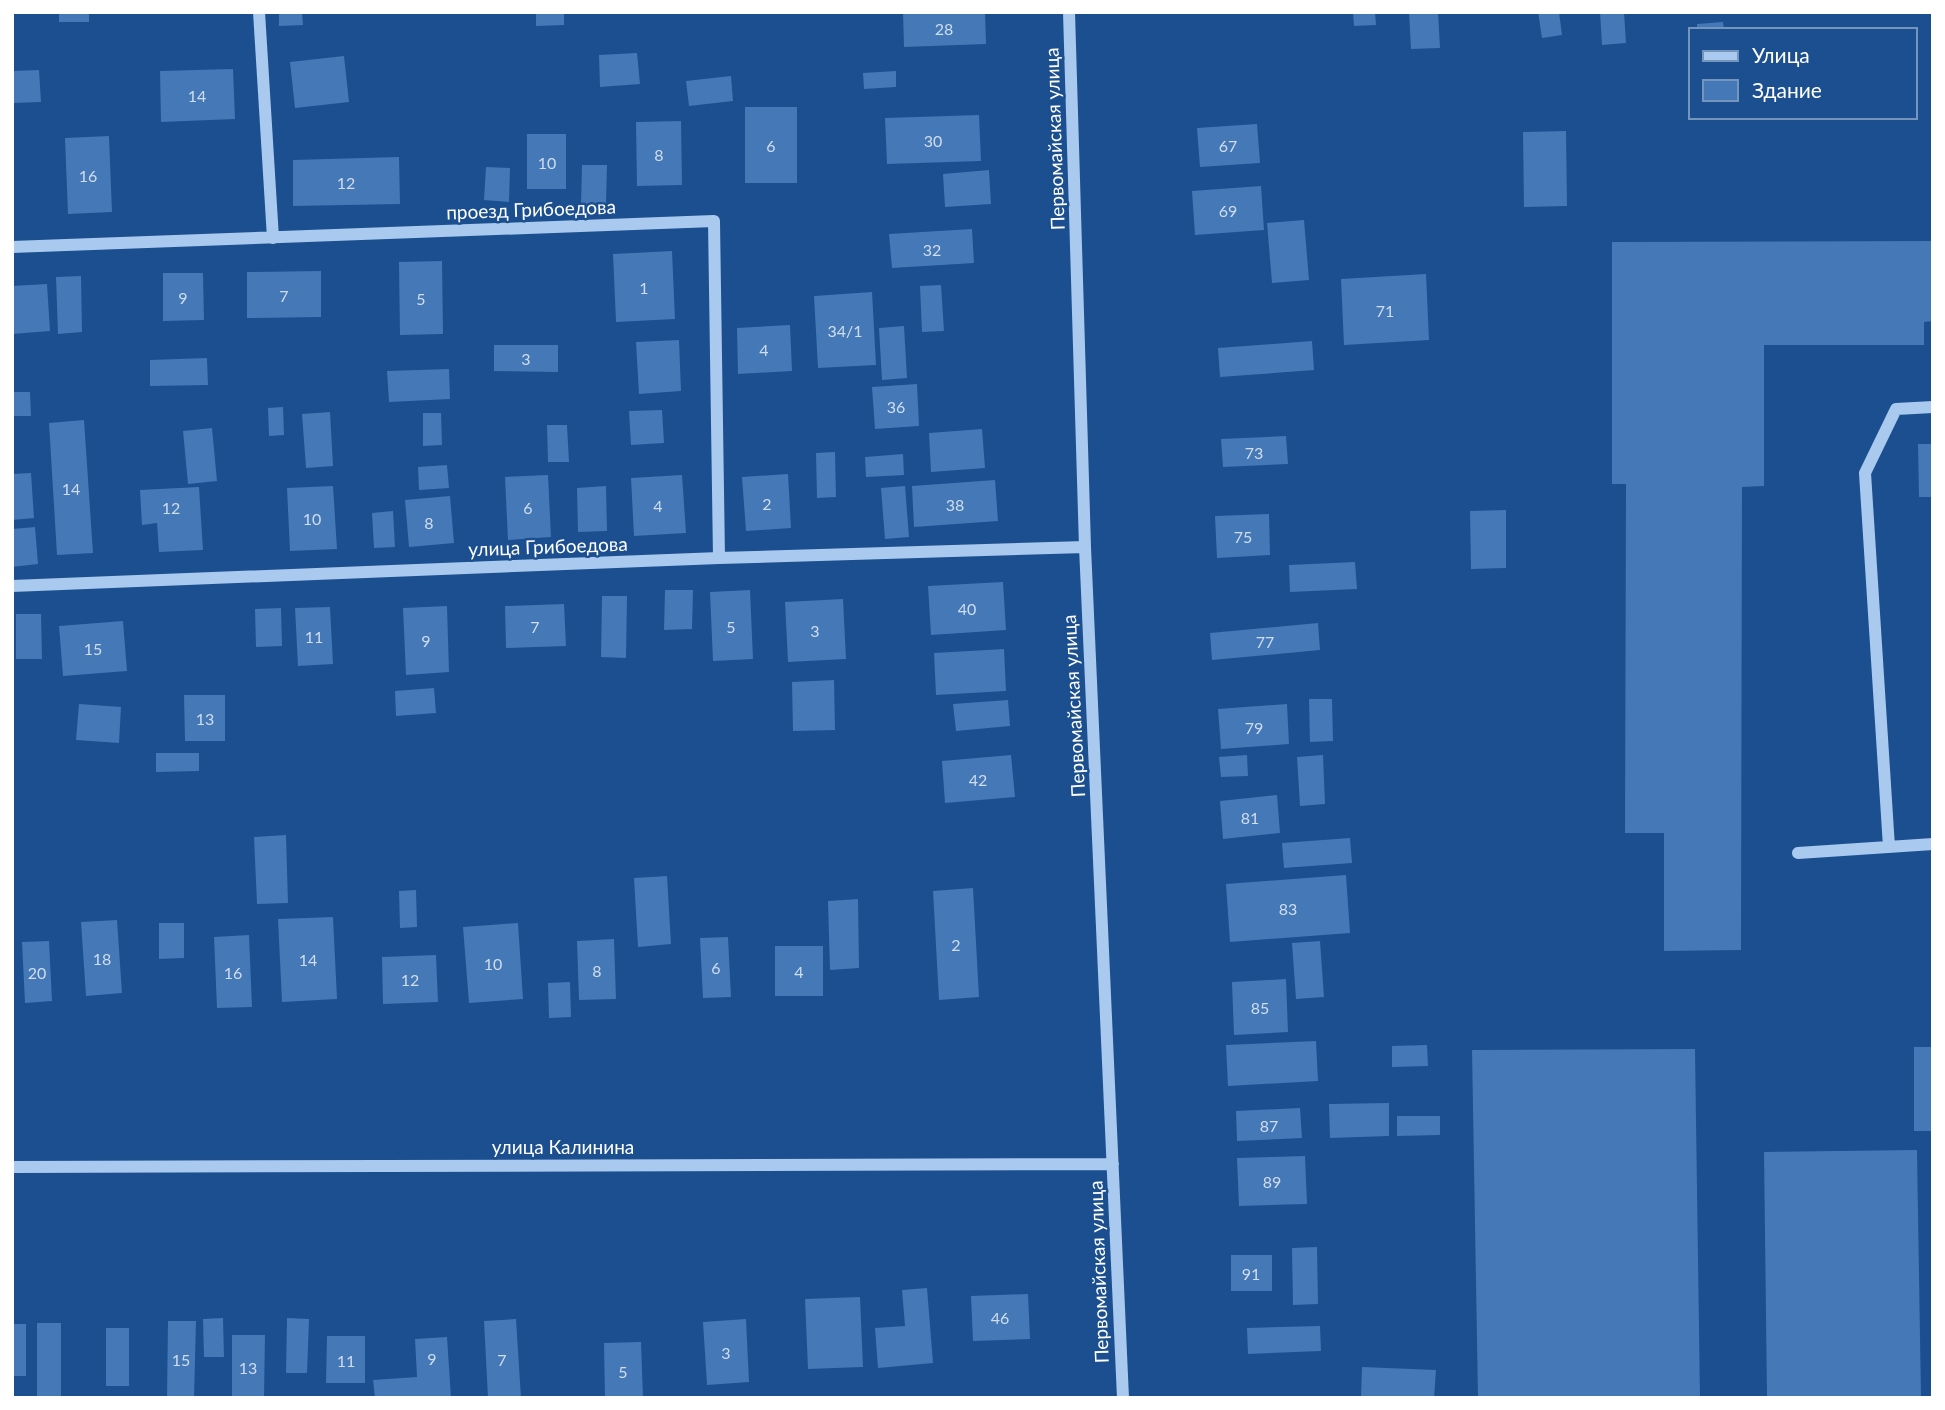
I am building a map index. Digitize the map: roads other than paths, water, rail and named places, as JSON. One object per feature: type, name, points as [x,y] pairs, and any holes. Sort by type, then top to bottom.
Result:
[{"type":"street","points":[[259,12],[273,237]]},
{"type":"street","name":"Первомайская улица","points":[[1069,12],[1085,547],[1123,1398]]},
{"type":"street","name":"проезд Грибоедова","points":[[12,247],[714,221],[719,558]]},
{"type":"street","points":[[1889,847],[1865,473],[1896,409],[1933,407]]},
{"type":"street","name":"улица Грибоедова","points":[[12,586],[719,558],[1085,547]]},
{"type":"street","points":[[1798,853],[1933,844]]},
{"type":"street","name":"улица Калинина","points":[[12,1167],[1113,1164]]}]
